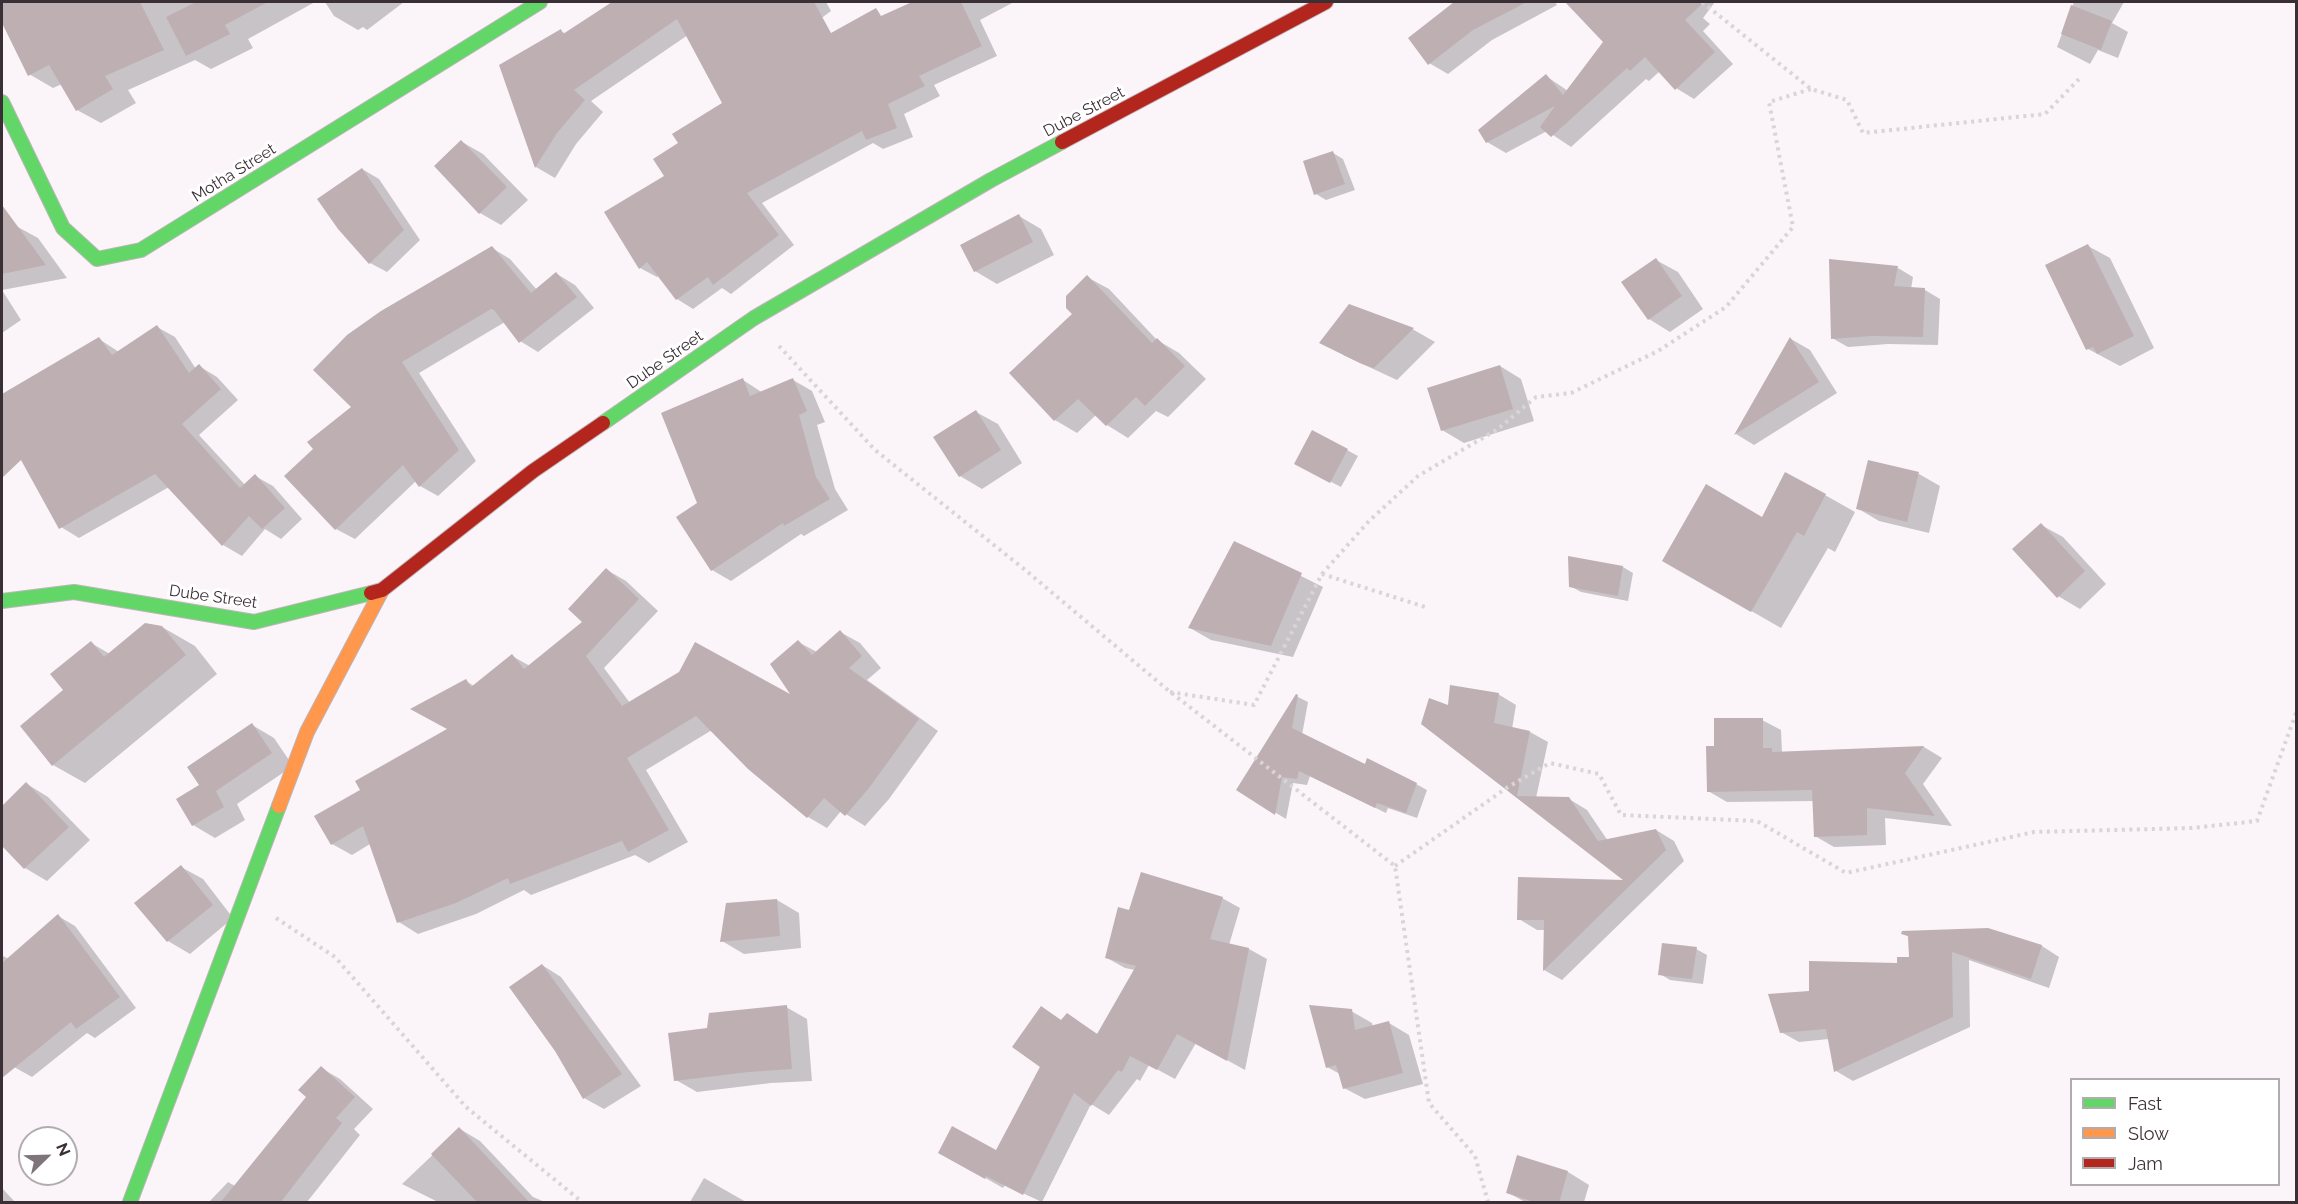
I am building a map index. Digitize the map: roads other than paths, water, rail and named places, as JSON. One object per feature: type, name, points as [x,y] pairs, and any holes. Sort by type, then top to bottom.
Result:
[{"type":"street","name":"Motha Street","points":[[2,102],[63,228],[97,259],[141,250],[540,2]]},
{"type":"street","name":"Dube Street","points":[[2,601],[74,592],[254,622],[382,591],[533,471],[754,318],[992,180],[1326,2]]},
{"type":"street","points":[[130,1203],[307,732],[382,591]]}]
